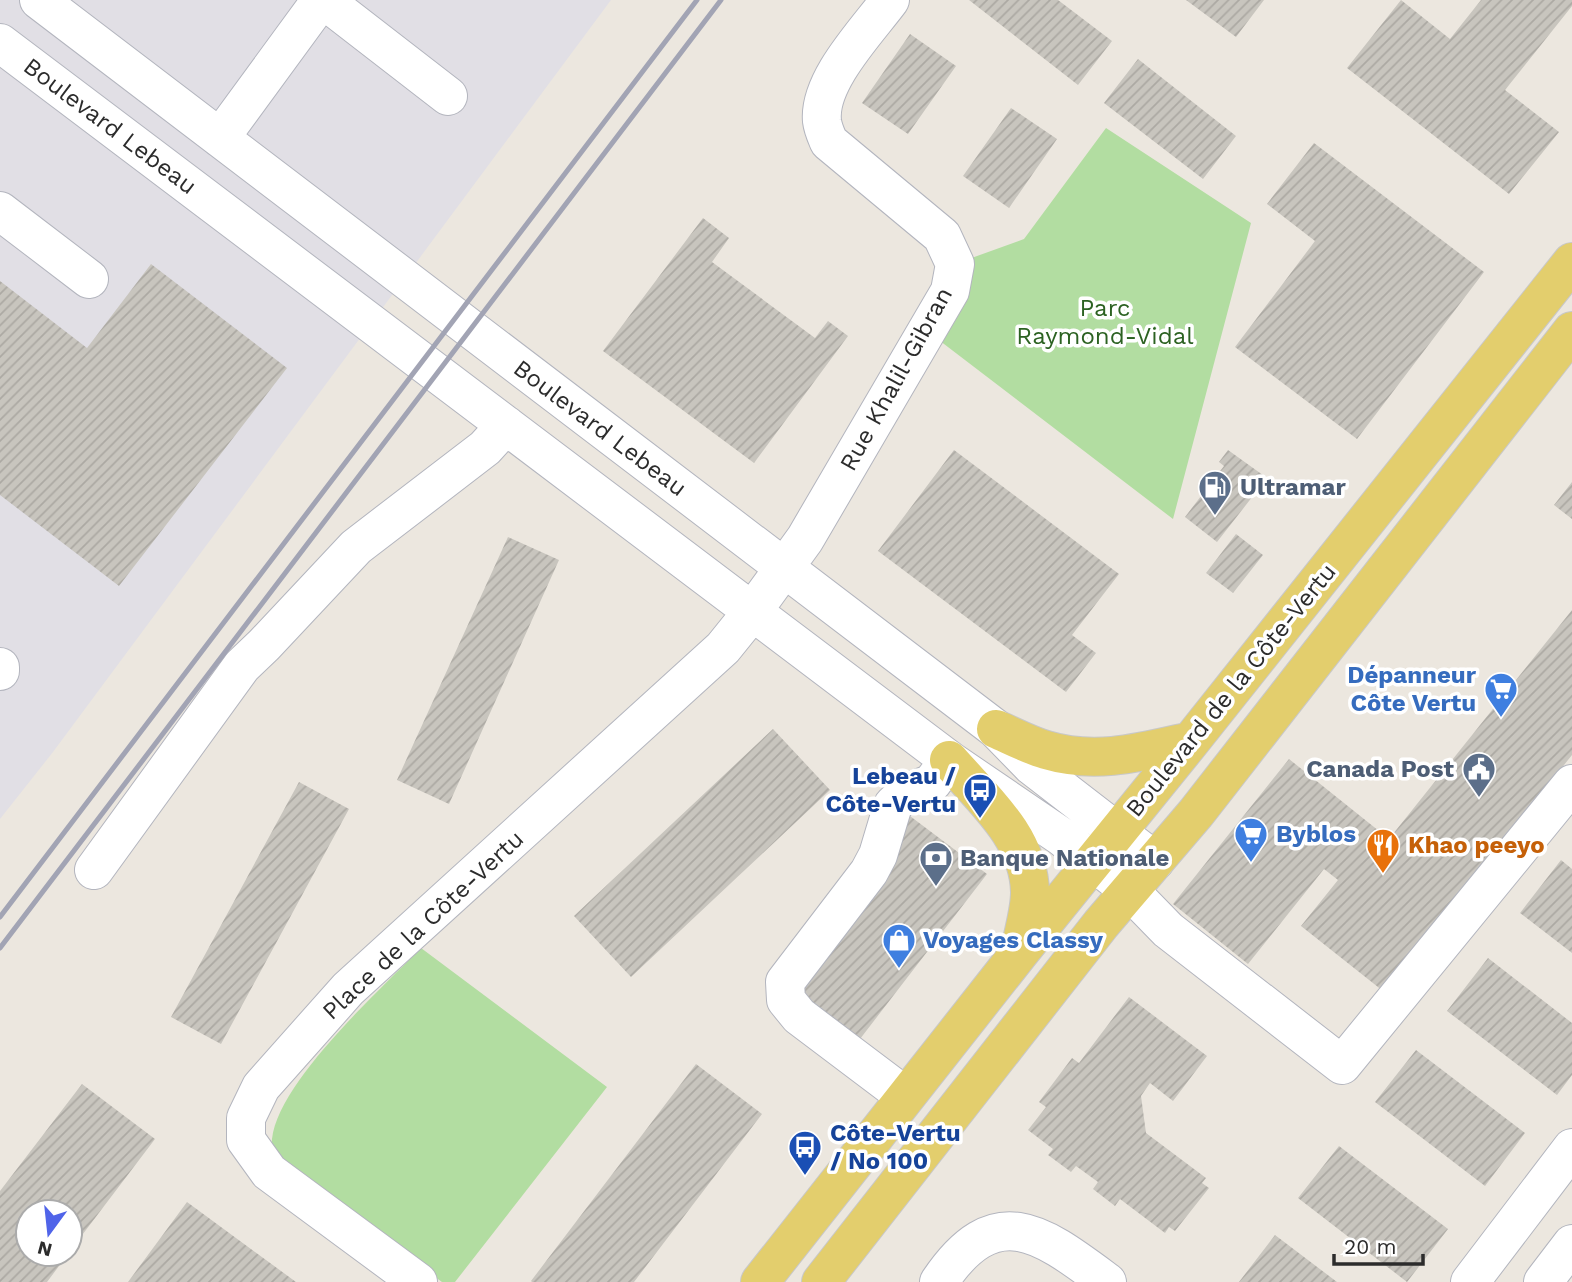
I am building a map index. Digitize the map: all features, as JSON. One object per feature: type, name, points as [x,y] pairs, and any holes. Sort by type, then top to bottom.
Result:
[{"type":"main road","name":"Boulevard de la Côte-Vertu","points":[[760,1282],[905,1096],[1572,263]]},
{"type":"main road","name":"Boulevard de la Côte-Vertu","points":[[821,1282],[1101,924],[1196,813],[1572,331]]},
{"type":"main road","points":[[996,729],[1046,750],[1096,758],[1133,754],[1191,741]]},
{"type":"main road","points":[[948,760],[1009,829],[1023,855],[1030,896],[1020,952]]},
{"type":"street","name":"Boulevard Lebeau","points":[[39,0],[996,729],[1032,766],[1155,861]]},
{"type":"street","points":[[220,138],[323,0],[448,96]]},
{"type":"street","name":"Rue Khalil-Gibran","points":[[785,567],[811,528],[950,291],[954,264],[942,236],[829,142],[822,126],[822,113],[832,81],[890,0]]},
{"type":"street","name":"Boulevard Lebeau","points":[[0,43],[948,760]]},
{"type":"street","points":[[0,211],[89,279]]},
{"type":"street","points":[[94,870],[242,666],[356,547],[485,448],[506,425]]},
{"type":"street","name":"Place de la Côte-Vertu","points":[[418,1282],[269,1172],[246,1140],[246,1118],[261,1087],[348,989],[723,648],[785,567]]},
{"type":"street","points":[[905,1096],[799,1016],[786,1000],[785,982],[869,872],[878,855],[893,805],[905,794],[932,783],[948,760],[1028,813],[1093,861],[1130,891],[1168,930],[1342,1065],[1572,784]]},
{"type":"street","points":[[1471,1282],[1572,1148]]},
{"type":"street","points":[[939,1282],[960,1256],[979,1240],[995,1232],[1010,1230],[1043,1238],[1107,1282]]},
{"type":"street","points":[[1543,1282],[1572,1244]]},
{"type":"shaded area","points":[[0,0],[611,0],[53,752],[0,819]]},
{"type":"green space","name":"Parc Raymond-Vidal","points":[[1106,128],[1251,223],[1173,519],[927,331],[955,264],[1024,239]]},
{"type":"green space","points":[[421,948],[607,1087],[455,1282],[442,1282],[281,1164],[272,1142],[278,1116],[311,1065],[357,1012]]},
{"type":"building","points":[[969,0],[1058,0],[1112,41],[1078,85]]},
{"type":"building","points":[[1186,0],[1264,0],[1236,37]]},
{"type":"building","points":[[1401,0],[1450,39],[1481,0],[1572,0],[1572,6],[1505,90],[1559,132],[1509,194],[1347,68]]},
{"type":"building","points":[[910,34],[956,66],[908,134],[862,103]]},
{"type":"building","points":[[1138,59],[1236,136],[1203,179],[1104,103]]},
{"type":"building","points":[[1011,108],[1057,139],[1009,208],[963,176]]},
{"type":"building","points":[[1314,143],[1484,272],[1357,439],[1235,347],[1315,241],[1267,204]]},
{"type":"building","points":[[703,218],[729,238],[712,262],[815,338],[828,321],[848,336],[754,463],[603,351]]},
{"type":"building","points":[[151,264],[287,368],[119,586],[0,495],[0,281],[87,348]]},
{"type":"building","points":[[954,450],[1119,574],[1072,635],[1096,653],[1066,692],[878,551]]},
{"type":"building","points":[[1228,450],[1267,478],[1217,542],[1185,517],[1224,466],[1219,462]]},
{"type":"building","points":[[1572,482],[1572,519],[1554,505]]},
{"type":"building","points":[[1236,534],[1263,555],[1233,593],[1206,573]]},
{"type":"building","points":[[508,537],[559,560],[449,804],[397,780]]},
{"type":"building","name":"Canada Post","points":[[1572,610],[1572,755],[1383,991],[1301,926],[1338,880],[1324,869],[1248,964],[1173,904],[1289,759],[1389,839]]},
{"type":"building","points":[[773,729],[830,790],[631,977],[574,916]]},
{"type":"building","points":[[299,782],[349,809],[221,1044],[171,1017]]},
{"type":"building","points":[[906,813],[987,874],[860,1039],[790,990]]},
{"type":"building","points":[[1561,860],[1572,869],[1572,953],[1520,913]]},
{"type":"building","points":[[1488,958],[1572,1023],[1572,1075],[1557,1095],[1447,1011]]},
{"type":"building","points":[[1129,997],[1207,1056],[1173,1101],[1150,1083],[1141,1096],[1146,1133],[1206,1178],[1202,1183],[1209,1188],[1175,1231],[1169,1227],[1165,1233],[1120,1199],[1115,1206],[1093,1189],[1098,1182],[1076,1166],[1071,1172],[1048,1155],[1053,1149],[1028,1130],[1046,1107],[1039,1102],[1072,1058],[1079,1063]]},
{"type":"building","points":[[1416,1050],[1525,1133],[1485,1186],[1375,1102]]},
{"type":"building","points":[[696,1064],[762,1114],[634,1282],[532,1282],[531,1281]]},
{"type":"building","points":[[82,1084],[155,1139],[84,1233],[84,1198],[14,1198],[14,1268],[58,1268],[47,1282],[0,1282],[0,1191]]},
{"type":"building","points":[[1339,1146],[1448,1229],[1407,1282],[1298,1198]]},
{"type":"building","points":[[187,1202],[296,1282],[128,1282]]},
{"type":"building","points":[[1275,1235],[1337,1282],[1239,1282]]},
{"type":"railway","points":[[0,917],[697,0]]},
{"type":"railway","points":[[0,948],[721,0]]},
{"type":"place","name":"Ultramar","points":[[1215,517]]},
{"type":"place","name":"Dépanneur Côte Vertu","points":[[1501,719]]},
{"type":"place","name":"Canada Post","points":[[1479,799]]},
{"type":"place","name":"Lebeau / Côte-Vertu","points":[[980,820]]},
{"type":"place","name":"Byblos","points":[[1251,864]]},
{"type":"place","name":"Khao peeyo","points":[[1383,875]]},
{"type":"place","name":"Banque Nationale","points":[[936,888]]},
{"type":"place","name":"Voyages Classy","points":[[899,970]]},
{"type":"place","name":"Côte-Vertu / No 100","points":[[805,1177]]}]
